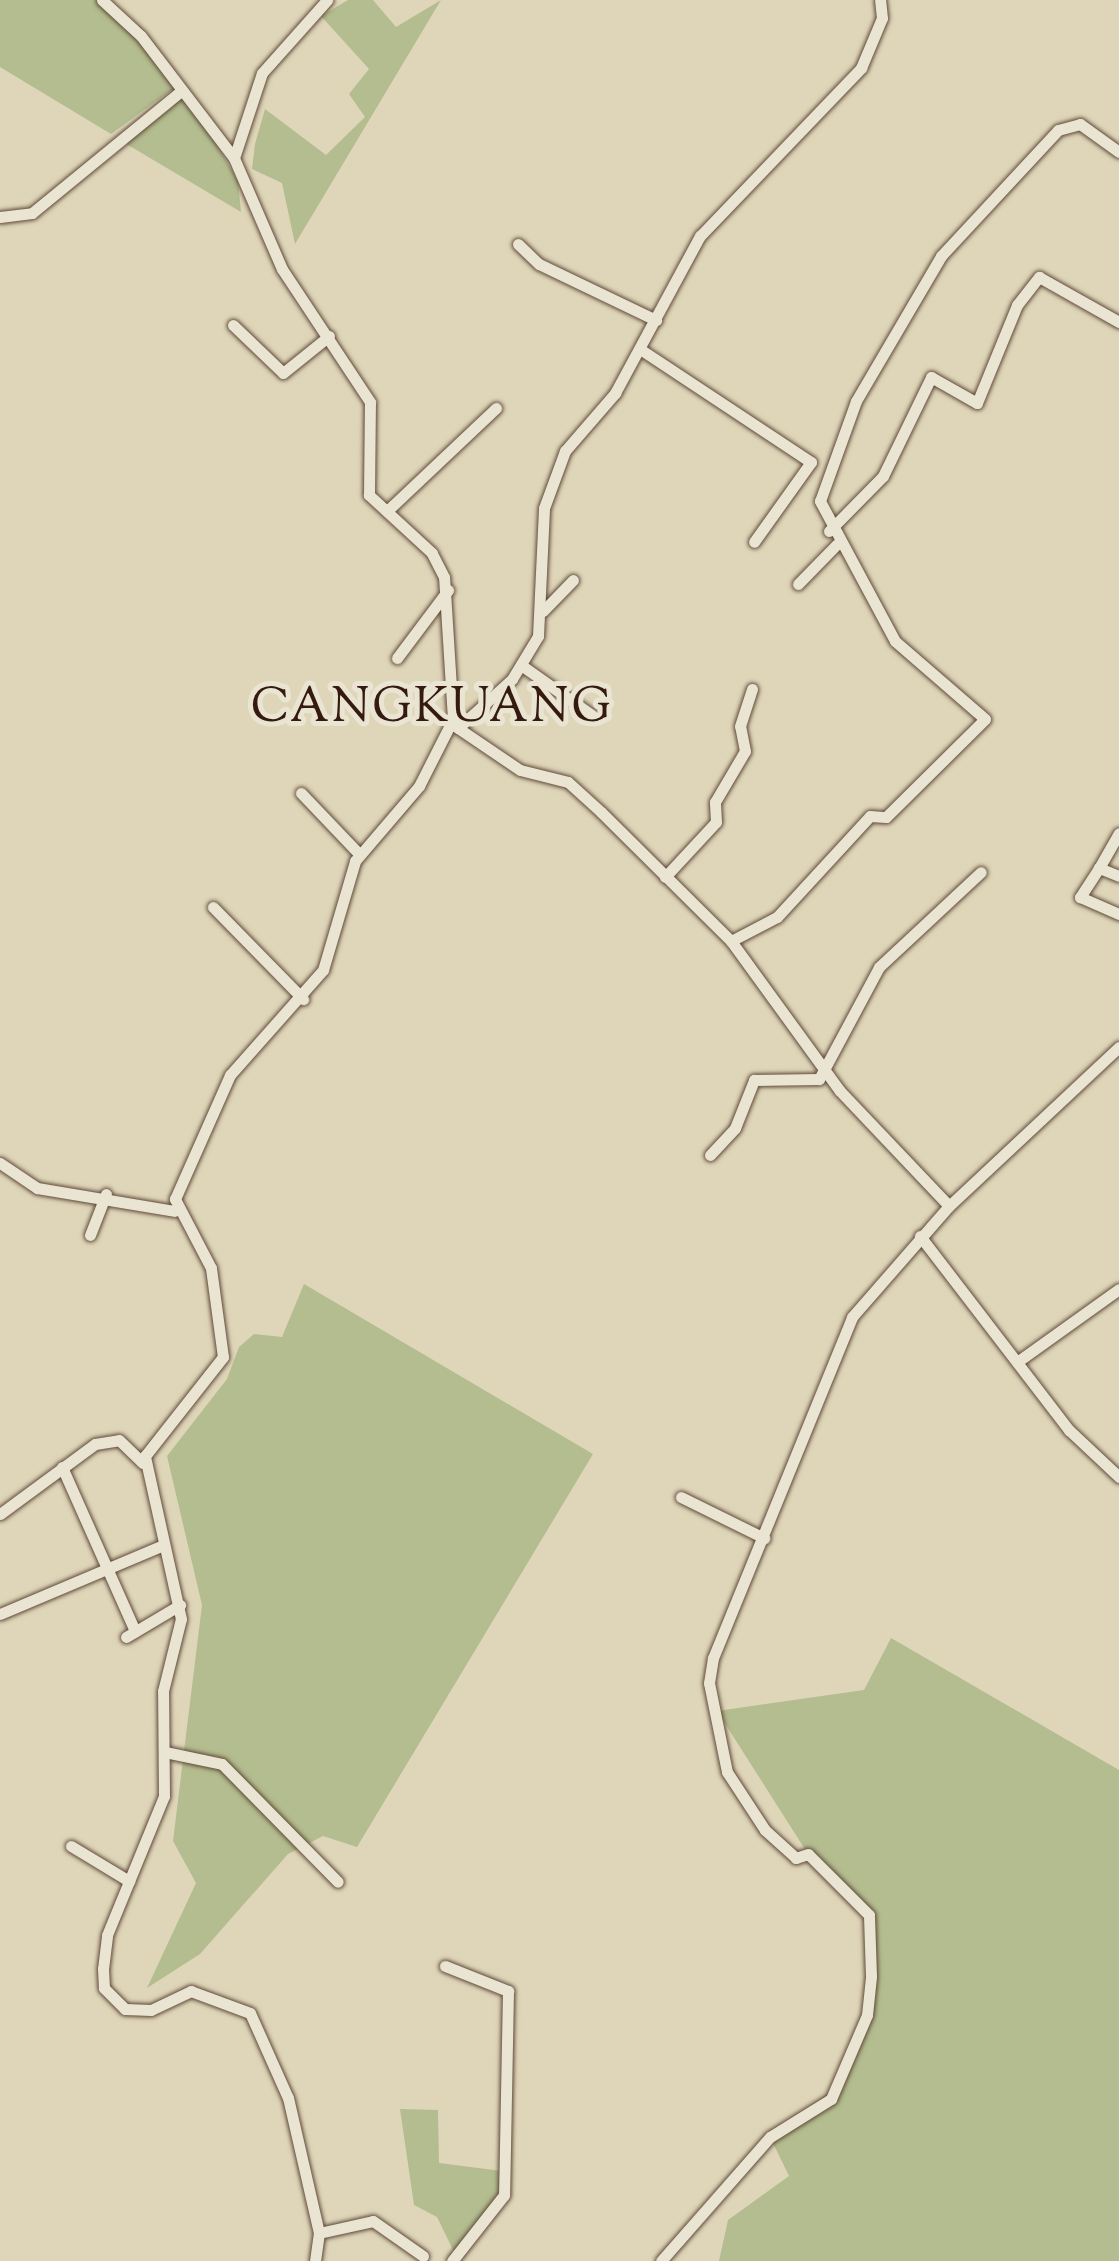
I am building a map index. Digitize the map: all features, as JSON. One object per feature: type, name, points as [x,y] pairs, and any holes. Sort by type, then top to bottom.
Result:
[{"type":"street","points":[[102,0],[141,36],[234,158],[282,268],[372,406],[366,484],[387,512],[432,553],[448,590],[455,726]]},
{"type":"street","points":[[234,158],[262,73],[327,0]]},
{"type":"street","points":[[543,611],[544,508],[565,452],[640,349],[700,236],[861,68],[882,18],[880,0]]},
{"type":"street","points":[[0,217],[32,213],[180,92]]},
{"type":"street","points":[[732,940],[778,917],[870,816],[886,817],[985,720],[899,647],[828,531],[820,501],[856,401],[941,256],[1058,130],[1080,124],[1119,152]]},
{"type":"street","points":[[518,244],[539,264],[656,320]]},
{"type":"street","points":[[828,531],[883,476],[931,377],[977,402],[1017,305],[1039,276],[1119,322]]},
{"type":"street","points":[[233,325],[283,373],[328,336]]},
{"type":"street","points":[[640,349],[811,462],[754,542]]},
{"type":"street","points":[[387,512],[496,408]]},
{"type":"street","points":[[798,584],[837,544]]},
{"type":"street","points":[[174,1211],[230,1075],[303,998],[337,936],[360,854],[420,786],[455,726],[520,665],[543,611],[573,580]]},
{"type":"street","points":[[397,658],[448,590]]},
{"type":"street","points":[[520,665],[593,716]]},
{"type":"street","points":[[665,877],[716,822],[714,802],[745,751],[740,726],[752,689]]},
{"type":"street","points":[[455,726],[523,771],[568,782],[732,940],[827,1067],[949,1206]]},
{"type":"street","points":[[301,793],[360,854]]},
{"type":"street","points":[[1119,833],[1080,897],[1119,914]]},
{"type":"street","points":[[1099,868],[1119,876]]},
{"type":"street","points":[[710,1155],[736,1128],[754,1080],[810,1083],[827,1067],[879,967],[982,872]]},
{"type":"street","points":[[214,907],[303,998]]},
{"type":"street","points":[[661,2261],[770,2138],[831,2099],[866,2015],[868,1915],[808,1854],[796,1858],[765,1830],[727,1772],[709,1683],[833,1348],[920,1236],[1119,1046]]},
{"type":"street","points":[[0,1163],[37,1188],[106,1194],[174,1211],[211,1268],[223,1358],[144,1463]]},
{"type":"street","points":[[90,1235],[106,1194]]},
{"type":"street","points":[[920,1236],[1017,1362],[1119,1476]]},
{"type":"street","points":[[1017,1362],[1119,1289]]},
{"type":"street","points":[[0,1514],[62,1467],[114,1439],[144,1463],[180,1605],[163,1692],[164,1796],[107,1935],[104,1988],[125,2009],[151,2010],[191,1992],[250,2013],[282,2081],[319,2232],[314,2261]]},
{"type":"street","points":[[62,1467],[131,1634],[180,1605]]},
{"type":"street","points":[[681,1497],[764,1538]]},
{"type":"street","points":[[0,1614],[163,1545]]},
{"type":"street","points":[[165,1752],[222,1764],[338,1882]]},
{"type":"street","points":[[71,1846],[129,1881]]},
{"type":"street","points":[[446,1966],[508,1991],[504,2196],[452,2261]]},
{"type":"street","points":[[319,2232],[373,2222],[423,2256]]},
{"type":"green space","points":[[0,0],[99,0],[130,28],[140,26],[177,86],[111,134],[0,67]]},
{"type":"green space","points":[[348,0],[373,0],[396,27],[441,0],[295,244],[282,183],[252,169],[255,144],[265,109],[326,155],[365,117],[349,94],[369,69],[321,16]]},
{"type":"green space","points":[[186,92],[238,181],[241,212],[123,142]]},
{"type":"green space","points":[[304,1284],[593,1454],[357,1847],[323,1836],[288,1854],[200,1954],[147,1988],[196,1883],[173,1841],[202,1605],[167,1456],[227,1379],[239,1347],[254,1334],[282,1337]]},
{"type":"green space","points":[[891,1638],[1119,1770],[1119,2261],[719,2261],[728,2220],[789,2176],[770,2137],[840,2084],[867,2015],[869,1915],[808,1854],[717,1711],[864,1690]]},
{"type":"green space","points":[[400,2109],[438,2110],[439,2163],[502,2171],[502,2193],[455,2254],[437,2217],[414,2205]]},
{"type":"district","name":"CANGKUANG","points":[[432,710]]}]
